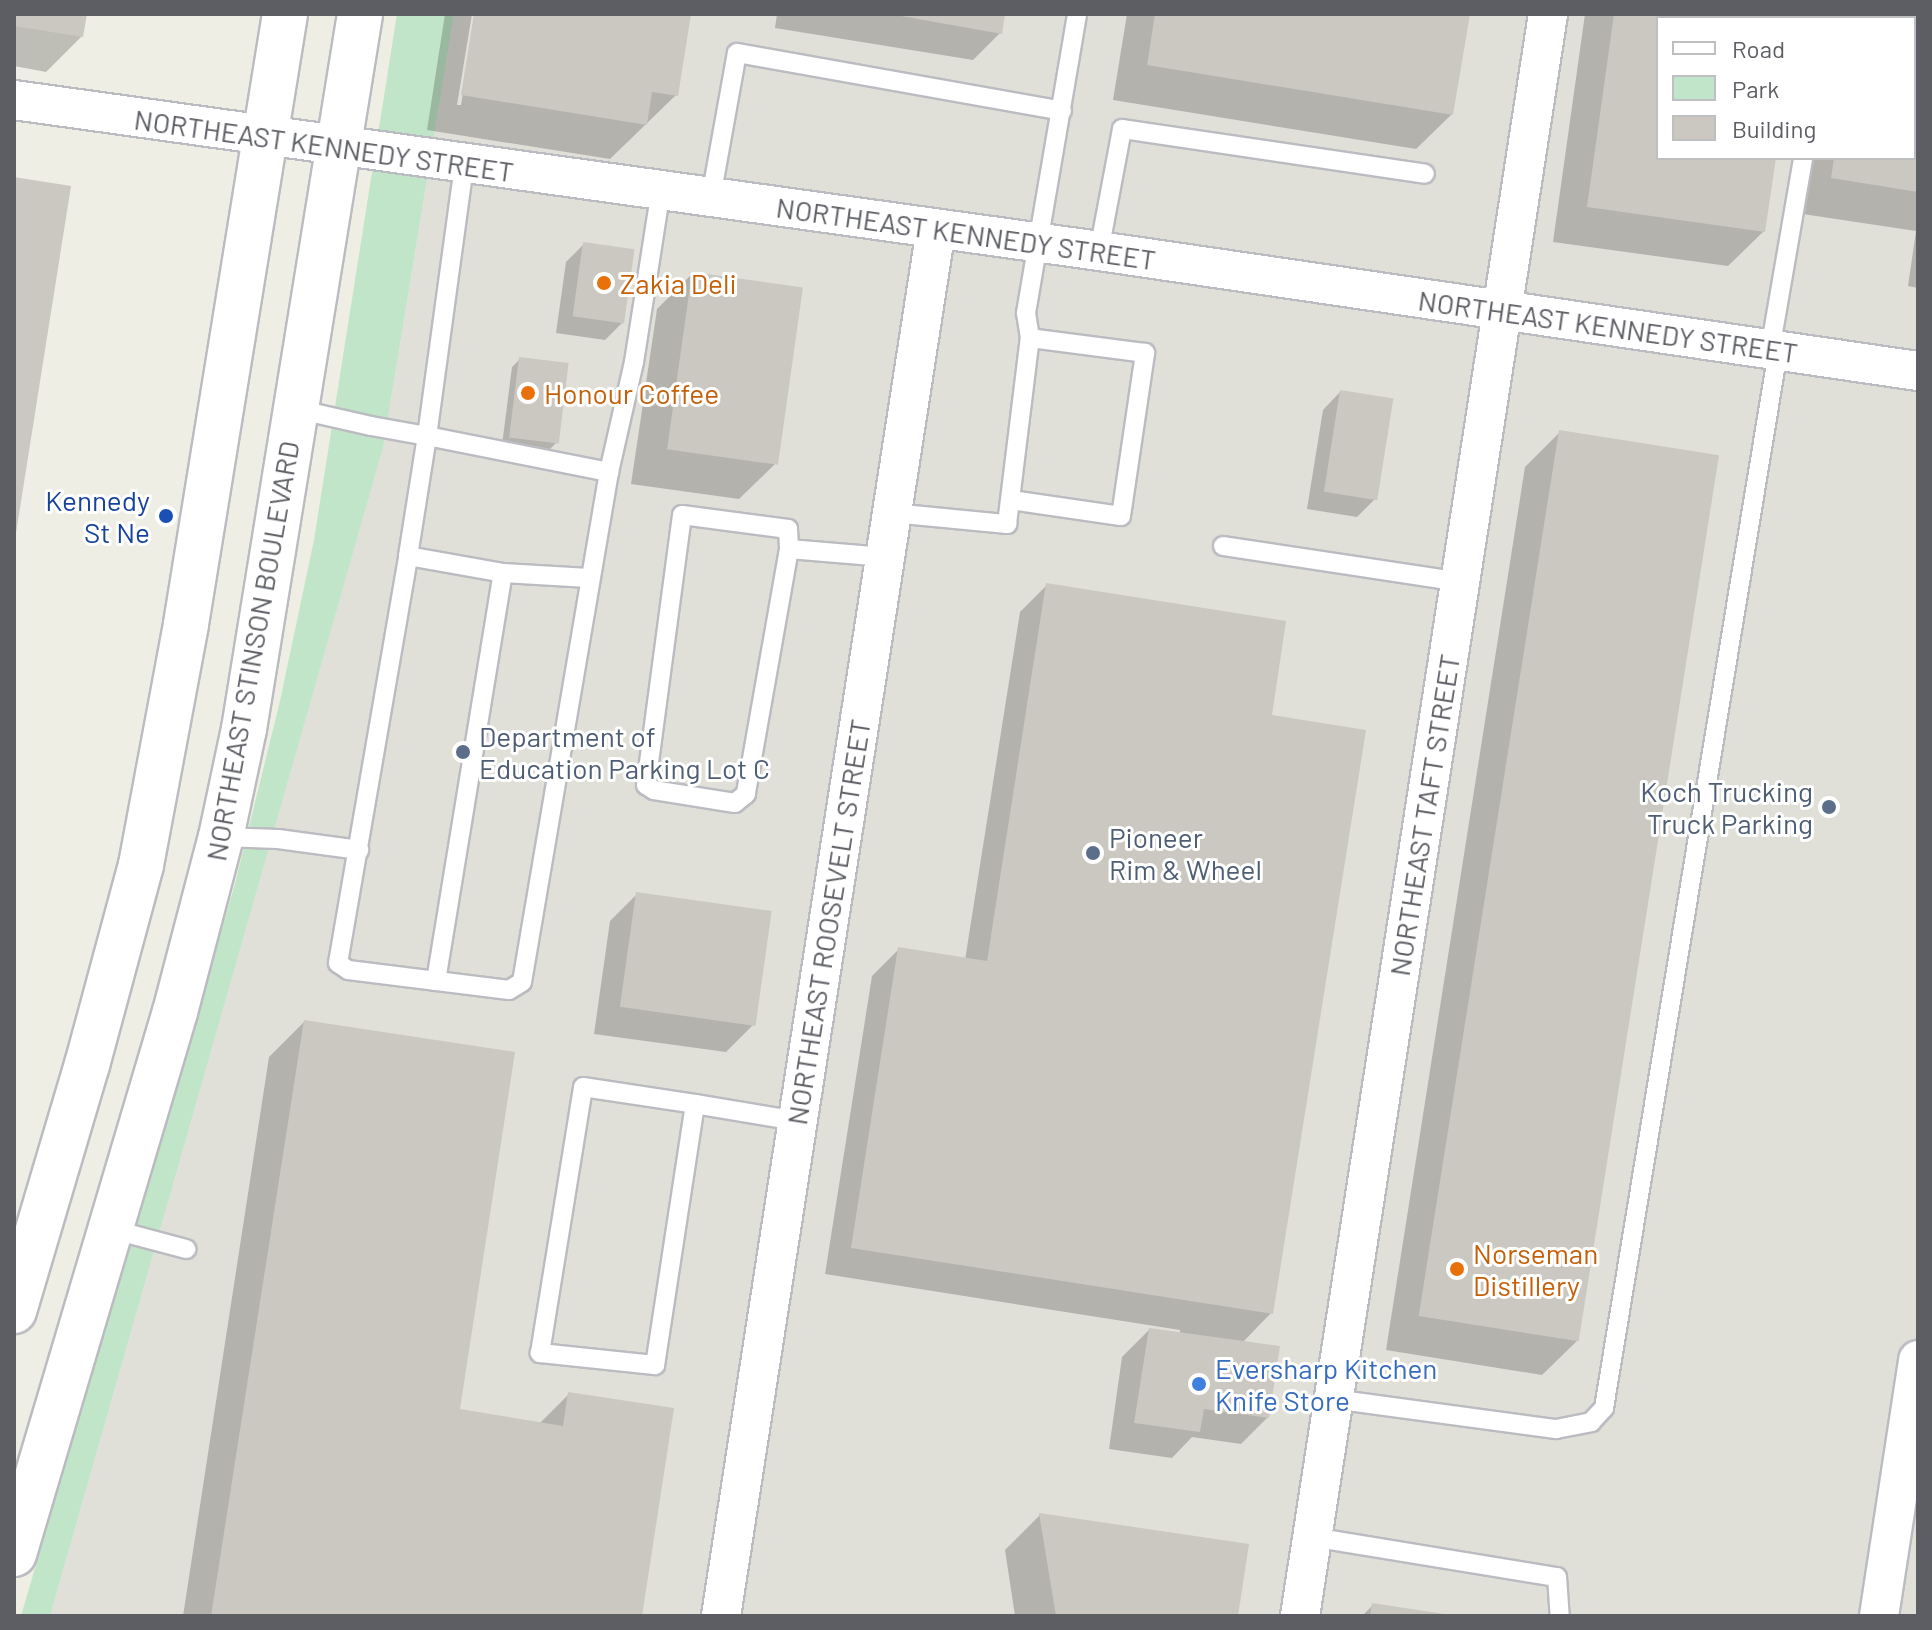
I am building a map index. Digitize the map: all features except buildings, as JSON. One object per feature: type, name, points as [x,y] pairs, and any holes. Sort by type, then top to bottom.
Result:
[{"type":"main road","points":[[14,1311],[87,1065],[141,865],[186,624],[285,14]]},
{"type":"main road","name":"NORTHEAST STINSON BOULEVARD","points":[[14,1554],[175,1012],[221,837],[244,729],[360,14]]},
{"type":"street","name":"NORTHEAST TAFT STREET","points":[[1300,1616],[1548,14]]},
{"type":"street","name":"NORTHEAST KENNEDY STREET","points":[[14,100],[1099,251],[1918,371]]},
{"type":"street","name":"NORTHEAST ROOSEVELT STREET","points":[[721,1616],[936,229]]},
{"type":"street","points":[[1879,1616],[1918,1360]]},
{"type":"lane","points":[[892,513],[1007,524],[1030,338],[1026,313],[1041,243],[1077,14]]},
{"type":"lane","points":[[711,197],[737,53],[1062,111]]},
{"type":"lane","points":[[1099,251],[1122,129],[1425,174]]},
{"type":"lane","points":[[1333,1399],[1556,1429],[1591,1422],[1604,1408],[1803,160]]},
{"type":"lane","points":[[464,165],[427,436],[338,963],[348,970],[509,990],[522,982],[589,578],[634,362],[661,190]]},
{"type":"lane","points":[[1011,500],[1121,516],[1145,353],[1030,338]]},
{"type":"lane","points":[[296,409],[609,472]]},
{"type":"lane","points":[[682,515],[788,529],[789,549],[746,794],[735,803],[654,790],[646,785],[682,515]]},
{"type":"lane","points":[[1223,546],[1460,582]]},
{"type":"lane","points":[[789,549],[885,557]]},
{"type":"lane","points":[[408,556],[503,573],[589,578]]},
{"type":"lane","points":[[436,981],[503,573]]},
{"type":"lane","points":[[221,837],[278,839],[359,850]]},
{"type":"lane","points":[[695,1104],[655,1365],[540,1353],[583,1087],[695,1104],[797,1121]]},
{"type":"lane","points":[[111,1229],[186,1249]]},
{"type":"lane","points":[[1312,1537],[1557,1577],[1560,1616]]},
{"type":"shaded area","points":[[454,14],[1918,14],[1918,1616],[50,1616],[383,448]]},
{"type":"green space","points":[[397,14],[454,14],[383,448],[50,1616],[21,1616],[235,884],[280,701],[314,540]]},
{"type":"place","name":"Zakia Deli","points":[[604,283]]},
{"type":"place","name":"Honour Coffee","points":[[528,393]]},
{"type":"place","name":"Kennedy St Ne","points":[[166,516]]},
{"type":"place","name":"Department of Education Parking Lot C","points":[[463,752]]},
{"type":"place","name":"Koch Trucking Truck Parking","points":[[1829,807]]},
{"type":"place","name":"Pioneer Rim & Wheel","points":[[1093,853]]},
{"type":"place","name":"Norseman Distillery","points":[[1457,1269]]},
{"type":"place","name":"Eversharp Kitchen Knife Store","points":[[1199,1384]]}]
